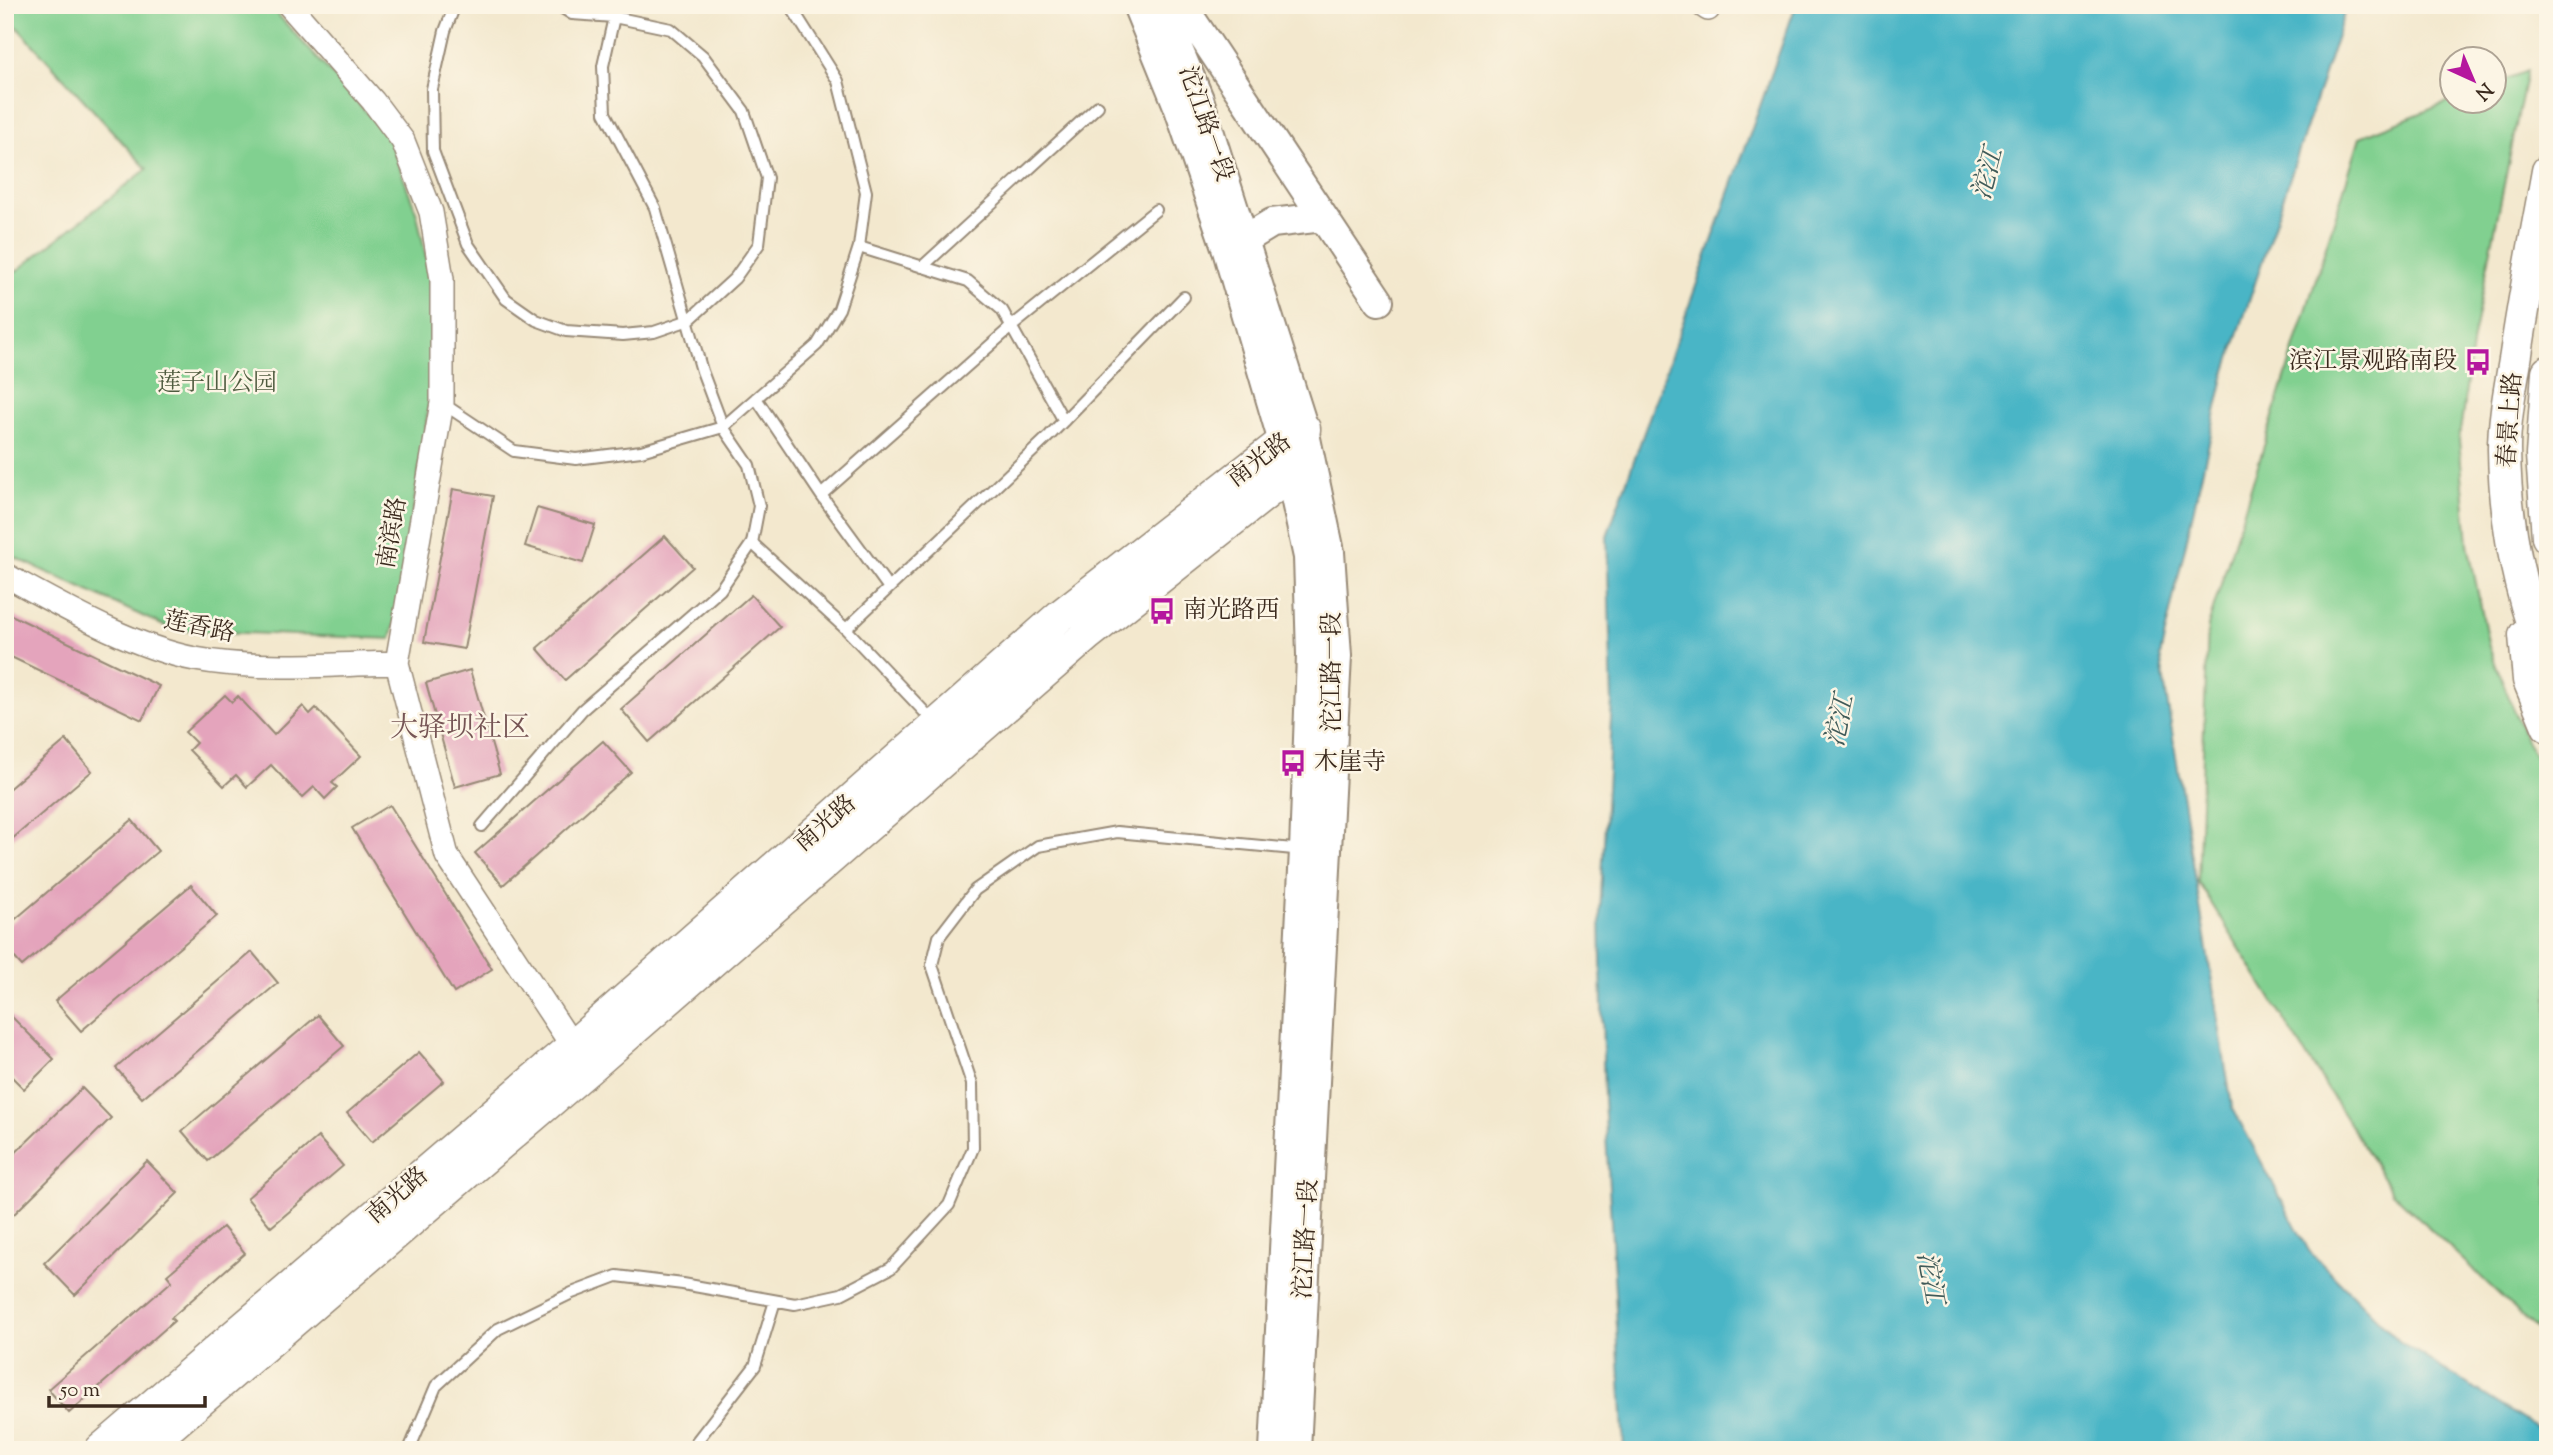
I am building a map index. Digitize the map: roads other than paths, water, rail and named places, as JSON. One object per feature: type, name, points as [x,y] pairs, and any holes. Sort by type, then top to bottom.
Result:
[{"type":"main road","name":"春景上路","points":[[2548,171],[2519,333],[2504,447],[2510,520],[2518,571],[2532,628],[2548,666]]},
{"type":"main road","name":"春景上路","points":[[2548,372],[2542,455],[2548,537]]},
{"type":"main road","name":"南光路","points":[[101,1450],[580,1058],[1087,635],[1289,475],[1294,435]]},
{"type":"main road","name":"南光路","points":[[142,1450],[580,1058],[937,725],[1060,615],[1294,435]]},
{"type":"main road","points":[[2518,571],[2529,680],[2548,726]]},
{"type":"street","name":"南滨路","points":[[289,5],[373,101],[403,141],[431,212],[442,279],[442,403],[397,663],[447,856],[580,1058]]},
{"type":"street","name":"沱江路一段","points":[[1137,5],[1178,106],[1294,435]]},
{"type":"street","name":"沱江路一段","points":[[1160,5],[1199,99],[1244,240],[1294,435],[1330,552],[1337,656],[1316,853],[1274,1450]]},
{"type":"street","points":[[1182,5],[1379,301]]},
{"type":"street","points":[[1244,240],[1272,223],[1322,217]]},
{"type":"street","name":"沱江路一段","points":[[1289,475],[1308,557],[1316,853],[1296,1450]]},
{"type":"street","name":"莲香路","points":[[5,575],[73,612],[120,633],[194,659],[252,665],[397,663]]},
{"type":"lane","points":[[455,5],[445,31],[432,89],[433,151],[468,244],[506,299],[536,320],[566,331],[624,335],[654,332],[689,320],[735,278],[759,244],[767,178],[744,110],[703,56],[671,29],[614,17],[572,14],[558,5]]},
{"type":"lane","points":[[442,403],[514,451],[576,459],[641,451],[723,427],[817,345],[839,309],[859,247],[866,192],[838,82],[790,5]]},
{"type":"lane","points":[[482,826],[582,710],[720,590],[752,543],[760,506],[749,465],[723,427],[702,371],[655,208],[605,113],[603,66],[614,17]]},
{"type":"lane","points":[[922,267],[1098,106]]},
{"type":"lane","points":[[821,495],[1011,327],[1156,210]]},
{"type":"lane","points":[[859,247],[968,281],[1002,310],[1064,421]]},
{"type":"lane","points":[[846,629],[1064,421],[1184,297]]},
{"type":"lane","points":[[756,398],[821,495],[889,588]]},
{"type":"lane","points":[[752,543],[846,629],[937,725]]},
{"type":"lane","points":[[409,1450],[436,1386],[498,1329],[572,1293],[617,1276],[683,1284],[795,1304],[841,1294],[891,1268],[949,1205],[973,1148],[972,1084],[932,965],[939,937],[975,890],[1038,846],[1117,832],[1316,853]]},
{"type":"lane","points":[[690,1450],[755,1366],[775,1301]]},
{"type":"water","name":"沱江","points":[[1796,5],[2347,5],[2224,377],[2160,656],[2232,1107],[2309,1251],[2399,1341],[2548,1435],[2548,1450],[1624,1450],[1604,1099],[1600,913],[1612,701],[1607,536]]},
{"type":"place","name":"滨江景观路南段","points":[[2478,362]]},
{"type":"place","name":"南光路西","points":[[1162,611]]},
{"type":"place","name":"木崖寺","points":[[1293,763]]},
{"type":"district","name":"大驿坝社区","points":[[460,729]]},
{"type":"park label","name":"莲子山公园","points":[[217,384]]}]
